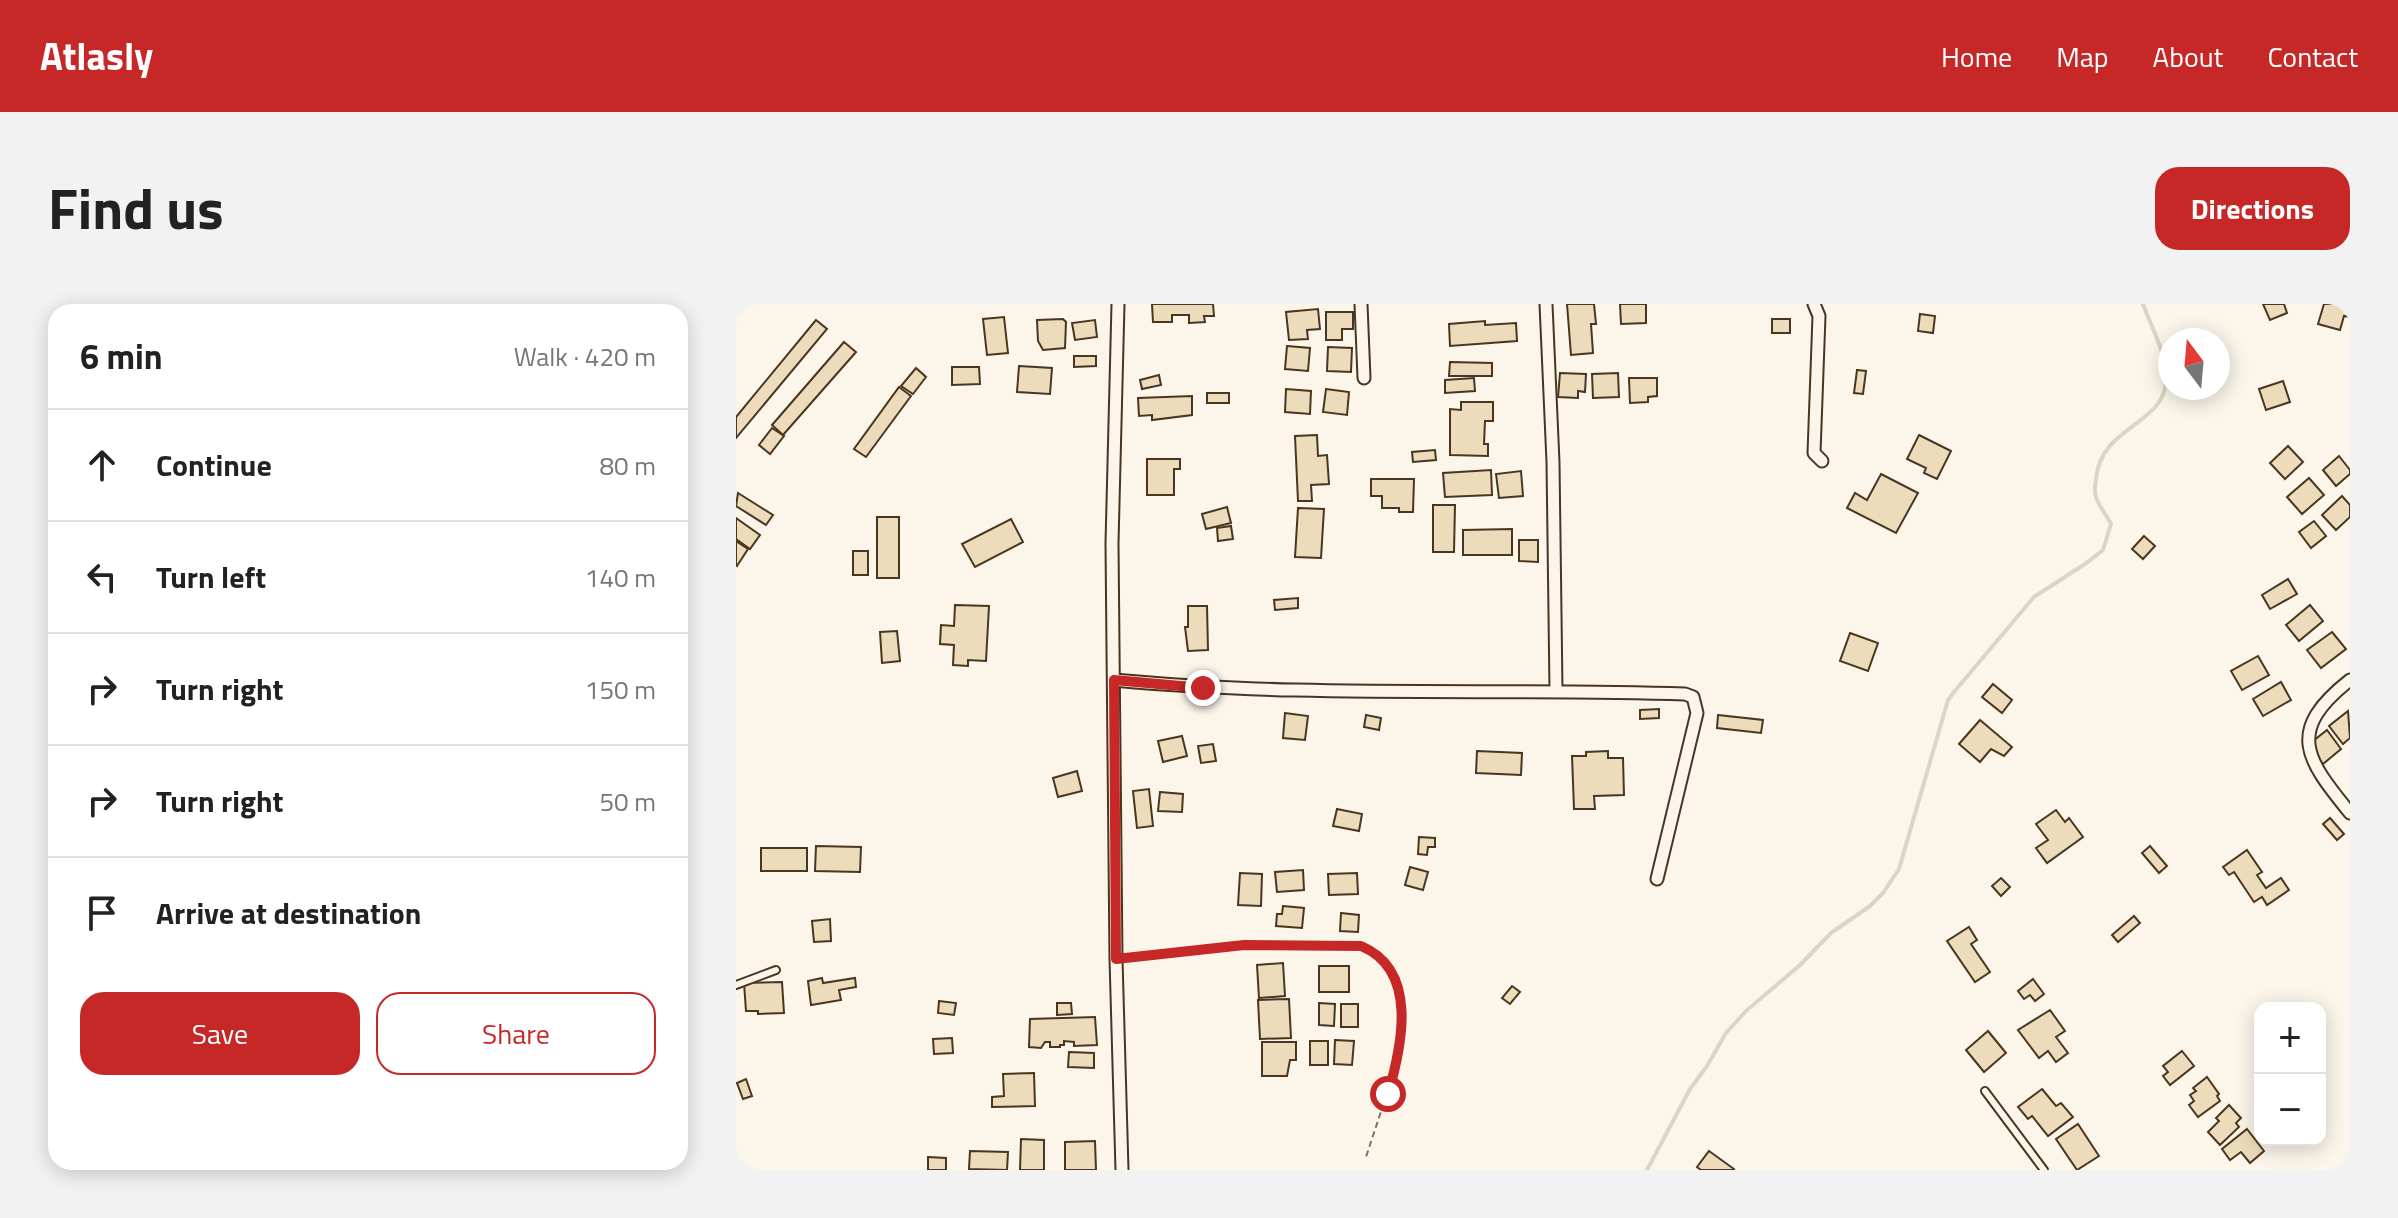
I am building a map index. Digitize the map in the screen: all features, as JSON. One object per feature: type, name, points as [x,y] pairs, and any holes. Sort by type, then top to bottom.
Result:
[{"type":"street","points":[[1118,304],[1113,428],[1114,680],[1116,959],[1122,1170]]},
{"type":"street","points":[[1361,304],[1364,378]]},
{"type":"street","points":[[1546,304],[1553,462],[1556,690]]},
{"type":"street","points":[[1814,304],[1819,316],[1814,453],[1822,461]]},
{"type":"street","points":[[1114,680],[1203,688],[1685,694],[1693,697],[1697,713],[1657,879]]},
{"type":"street","points":[[2350,680],[2318,711],[2309,744],[2316,770],[2350,813]]},
{"type":"lane","points":[[736,985],[776,970]]},
{"type":"lane","points":[[1985,1091],[2044,1170]]},
{"type":"path","points":[[1116,959],[1244,945],[1361,946],[1376,952],[1389,964],[1395,981],[1402,1016],[1400,1054],[1365,1160]]},
{"type":"building","points":[[1152,304],[1213,304],[1214,316],[1204,316],[1205,322],[1189,323],[1189,315],[1172,315],[1172,322],[1153,322]]},
{"type":"building","points":[[1567,304],[1594,304],[1596,324],[1591,324],[1593,353],[1571,355]]},
{"type":"building","points":[[1620,304],[1646,304],[1646,323],[1621,324]]},
{"type":"building","points":[[2263,304],[2284,304],[2287,313],[2270,320]]},
{"type":"building","points":[[2324,304],[2350,304],[2350,317],[2344,316],[2340,330],[2318,324]]},
{"type":"building","points":[[1318,309],[1320,329],[1307,330],[1308,339],[1289,340],[1286,312]]},
{"type":"building","points":[[1326,312],[1353,312],[1353,329],[1342,329],[1342,340],[1326,340]]},
{"type":"building","points":[[1920,314],[1935,316],[1933,333],[1918,331]]},
{"type":"building","points":[[1004,317],[1008,353],[987,355],[983,319]]},
{"type":"building","points":[[1063,319],[1066,322],[1065,348],[1043,350],[1038,341],[1037,320]]},
{"type":"building","points":[[1772,319],[1790,319],[1790,333],[1772,333]]},
{"type":"building","points":[[816,320],[827,329],[736,438],[736,417]]},
{"type":"building","points":[[1095,320],[1097,337],[1075,340],[1072,323]]},
{"type":"building","points":[[1485,321],[1485,325],[1516,323],[1517,341],[1450,346],[1449,324]]},
{"type":"building","points":[[844,342],[856,352],[783,435],[772,425]]},
{"type":"building","points":[[1287,346],[1310,348],[1308,371],[1285,369]]},
{"type":"building","points":[[1328,347],[1352,348],[1351,372],[1327,371]]},
{"type":"building","points":[[1074,356],[1096,356],[1096,366],[1074,367]]},
{"type":"building","points":[[1450,362],[1492,363],[1492,376],[1449,376]]},
{"type":"building","points":[[1019,366],[1052,368],[1050,394],[1017,392]]},
{"type":"building","points":[[952,367],[979,367],[980,384],[952,385]]},
{"type":"building","points":[[916,368],[926,377],[913,394],[901,386]]},
{"type":"building","points":[[1857,370],[1866,371],[1863,394],[1854,393]]},
{"type":"building","points":[[1560,373],[1586,374],[1585,392],[1578,391],[1578,398],[1558,397]]},
{"type":"building","points":[[1618,373],[1619,397],[1593,398],[1592,374]]},
{"type":"building","points":[[1159,375],[1161,385],[1142,389],[1140,380]]},
{"type":"building","points":[[1474,378],[1475,391],[1445,393],[1445,380]]},
{"type":"building","points":[[1629,378],[1657,378],[1657,396],[1648,397],[1648,402],[1630,403]]},
{"type":"building","points":[[2283,381],[2290,402],[2266,410],[2259,389]]},
{"type":"building","points":[[899,387],[911,396],[866,457],[854,449]]},
{"type":"building","points":[[1286,389],[1311,391],[1310,414],[1285,412]]},
{"type":"building","points":[[1326,389],[1349,392],[1347,415],[1323,412]]},
{"type":"building","points":[[1207,393],[1229,393],[1229,403],[1207,403]]},
{"type":"building","points":[[1192,396],[1192,415],[1152,420],[1152,415],[1139,416],[1138,398]]},
{"type":"building","points":[[1461,402],[1493,402],[1493,421],[1485,421],[1484,444],[1488,444],[1488,456],[1450,455],[1450,409],[1461,410]]},
{"type":"building","points":[[772,428],[784,436],[770,454],[759,445]]},
{"type":"building","points":[[1317,435],[1318,456],[1327,455],[1329,484],[1311,485],[1312,501],[1298,501],[1295,436]]},
{"type":"building","points":[[1919,435],[1951,451],[1937,479],[1924,473],[1926,468],[1907,459]]},
{"type":"building","points":[[2288,446],[2303,462],[2285,479],[2270,463]]},
{"type":"building","points":[[1435,450],[1436,460],[1413,462],[1412,452]]},
{"type":"building","points":[[2339,456],[2350,474],[2336,486],[2323,470]]},
{"type":"building","points":[[1147,459],[1180,459],[1180,469],[1174,469],[1174,495],[1147,495]]},
{"type":"building","points":[[1491,470],[1492,495],[1445,497],[1443,473]]},
{"type":"building","points":[[1521,471],[1523,496],[1499,498],[1496,474]]},
{"type":"building","points":[[1881,474],[1918,493],[1896,533],[1847,508],[1855,493],[1867,500]]},
{"type":"building","points":[[2309,478],[2324,495],[2302,514],[2287,497]]},
{"type":"building","points":[[1371,479],[1414,479],[1413,512],[1382,508],[1382,496],[1371,496]]},
{"type":"building","points":[[738,493],[773,515],[766,525],[736,506]]},
{"type":"building","points":[[2342,496],[2350,505],[2350,517],[2336,530],[2322,515]]},
{"type":"building","points":[[1433,505],[1455,505],[1454,552],[1433,552]]},
{"type":"building","points":[[1227,507],[1231,523],[1206,529],[1202,514]]},
{"type":"building","points":[[1298,508],[1324,509],[1321,558],[1295,557]]},
{"type":"building","points":[[877,517],[899,517],[899,578],[877,578]]},
{"type":"building","points":[[736,518],[760,535],[750,549],[736,539]]},
{"type":"building","points":[[1011,519],[1023,542],[975,567],[962,544]]},
{"type":"building","points":[[2314,521],[2326,536],[2311,548],[2299,532]]},
{"type":"building","points":[[1231,526],[1233,539],[1218,541],[1217,528]]},
{"type":"building","points":[[1512,529],[1512,555],[1463,555],[1463,530]]},
{"type":"building","points":[[2144,536],[2155,546],[2143,559],[2132,549]]},
{"type":"building","points":[[1519,540],[1538,540],[1538,562],[1519,561]]},
{"type":"building","points":[[736,541],[748,549],[737,566],[736,565]]},
{"type":"building","points":[[853,551],[868,551],[868,575],[853,575]]},
{"type":"building","points":[[2288,579],[2297,594],[2270,609],[2262,595]]},
{"type":"building","points":[[1298,598],[1298,608],[1275,610],[1274,600]]},
{"type":"building","points":[[955,605],[989,606],[986,661],[968,660],[968,666],[953,665],[954,645],[940,644],[941,625],[954,626]]},
{"type":"building","points":[[2310,605],[2323,621],[2299,641],[2286,625]]},
{"type":"building","points":[[1188,606],[1207,606],[1208,650],[1188,651],[1185,627],[1188,627]]},
{"type":"building","points":[[897,631],[900,661],[882,663],[880,632]]},
{"type":"building","points":[[2332,632],[2346,649],[2321,668],[2307,650]]},
{"type":"building","points":[[1850,633],[1878,643],[1868,671],[1840,661]]},
{"type":"building","points":[[2258,656],[2269,675],[2242,690],[2231,671]]},
{"type":"building","points":[[2281,682],[2291,700],[2263,716],[2253,699]]},
{"type":"building","points":[[1993,684],[2012,700],[2002,713],[1982,697]]},
{"type":"building","points":[[1659,709],[1659,718],[1640,719],[1640,710]]},
{"type":"building","points":[[2348,711],[2350,738],[2343,744],[2329,726]]},
{"type":"building","points":[[1285,713],[1308,716],[1305,740],[1283,738]]},
{"type":"building","points":[[1366,715],[1381,718],[1379,730],[1364,727]]},
{"type":"building","points":[[1718,715],[1763,720],[1761,733],[1717,728]]},
{"type":"building","points":[[1980,720],[2012,747],[2004,756],[1991,749],[1980,762],[1959,744]]},
{"type":"building","points":[[2327,730],[2341,749],[2323,764],[2308,745]]},
{"type":"building","points":[[1182,736],[1187,756],[1163,762],[1158,741]]},
{"type":"building","points":[[1213,744],[1216,761],[1201,763],[1198,746]]},
{"type":"building","points":[[1477,751],[1522,753],[1521,775],[1476,773]]},
{"type":"building","points":[[1608,751],[1608,758],[1623,758],[1624,795],[1594,796],[1595,809],[1574,809],[1572,756]]},
{"type":"building","points":[[1077,771],[1082,791],[1058,797],[1053,778]]},
{"type":"building","points":[[1149,789],[1153,826],[1137,828],[1133,791]]},
{"type":"building","points":[[1160,792],[1183,794],[1182,812],[1158,811]]},
{"type":"building","points":[[1337,809],[1362,814],[1359,831],[1333,826]]},
{"type":"building","points":[[2056,810],[2065,822],[2069,818],[2083,837],[2047,863],[2036,848],[2048,840],[2036,824]]},
{"type":"building","points":[[2330,818],[2344,834],[2337,840],[2323,824]]},
{"type":"building","points":[[1419,837],[1435,838],[1435,847],[1428,847],[1427,855],[1418,854]]},
{"type":"building","points":[[816,846],[861,847],[860,872],[815,871]]},
{"type":"building","points":[[2150,846],[2167,866],[2159,873],[2142,853]]},
{"type":"building","points":[[761,848],[807,848],[807,871],[761,871]]},
{"type":"building","points":[[2247,850],[2262,872],[2257,875],[2266,888],[2281,878],[2289,890],[2267,905],[2262,897],[2254,902],[2234,872],[2229,875],[2223,867]]},
{"type":"building","points":[[1410,867],[1428,872],[1423,890],[1405,885]]},
{"type":"building","points":[[1303,870],[1304,890],[1277,892],[1275,872]]},
{"type":"building","points":[[1240,873],[1262,874],[1261,906],[1238,905]]},
{"type":"building","points":[[1357,873],[1358,894],[1329,895],[1328,874]]},
{"type":"building","points":[[2001,878],[2010,887],[2001,896],[1992,886]]},
{"type":"building","points":[[1283,906],[1304,908],[1302,928],[1276,926],[1277,914],[1282,914]]},
{"type":"building","points":[[1341,913],[1359,915],[1358,932],[1340,931]]},
{"type":"building","points":[[2134,916],[2140,923],[2118,942],[2112,935]]},
{"type":"building","points":[[830,919],[831,941],[814,942],[812,921]]},
{"type":"building","points":[[1969,927],[1977,940],[1971,944],[1990,972],[1975,982],[1947,941]]},
{"type":"building","points":[[1283,963],[1285,996],[1259,998],[1257,965]]},
{"type":"building","points":[[1319,966],[1349,966],[1349,992],[1319,992]]},
{"type":"building","points":[[822,978],[823,983],[855,978],[856,987],[839,990],[841,1000],[811,1005],[808,981]]},
{"type":"building","points":[[2033,979],[2044,994],[2035,1001],[2030,995],[2024,999],[2018,991]]},
{"type":"building","points":[[782,982],[784,1013],[746,1011],[744,983]]},
{"type":"building","points":[[1512,986],[1520,992],[1510,1004],[1502,998]]},
{"type":"building","points":[[1289,999],[1291,1038],[1260,1039],[1258,1000]]},
{"type":"building","points":[[939,1001],[956,1003],[954,1015],[938,1013]]},
{"type":"building","points":[[1057,1003],[1071,1003],[1072,1014],[1057,1015]]},
{"type":"building","points":[[1319,1003],[1335,1004],[1334,1026],[1319,1025]]},
{"type":"building","points":[[1341,1004],[1358,1004],[1358,1027],[1341,1027]]},
{"type":"building","points":[[2050,1010],[2065,1031],[2056,1037],[2068,1053],[2056,1062],[2048,1051],[2039,1058],[2018,1030]]},
{"type":"building","points":[[1095,1017],[1097,1045],[1074,1046],[1074,1042],[1064,1041],[1060,1047],[1050,1047],[1050,1042],[1045,1042],[1041,1048],[1029,1047],[1030,1019]]},
{"type":"building","points":[[1988,1031],[2006,1053],[1984,1072],[1966,1050]]},
{"type":"building","points":[[952,1038],[953,1053],[934,1054],[933,1039]]},
{"type":"building","points":[[1335,1040],[1354,1041],[1352,1065],[1334,1064]]},
{"type":"building","points":[[1310,1041],[1328,1041],[1328,1065],[1310,1065]]},
{"type":"building","points":[[1262,1042],[1296,1042],[1296,1060],[1290,1060],[1287,1076],[1262,1076]]},
{"type":"building","points":[[2182,1051],[2194,1066],[2170,1085],[2163,1076],[2168,1072],[2163,1066]]},
{"type":"building","points":[[1069,1052],[1094,1053],[1094,1068],[1068,1067]]},
{"type":"building","points":[[1034,1073],[1035,1106],[992,1107],[992,1097],[1004,1096],[1003,1074]]},
{"type":"building","points":[[2207,1077],[2219,1094],[2220,1101],[2198,1117],[2189,1105],[2194,1101],[2190,1095],[2196,1091],[2193,1088]]},
{"type":"building","points":[[746,1079],[752,1096],[743,1099],[737,1083]]},
{"type":"building","points":[[2042,1089],[2056,1106],[2061,1103],[2073,1117],[2048,1136],[2032,1116],[2028,1119],[2018,1107]]},
{"type":"building","points":[[2229,1105],[2241,1118],[2236,1123],[2239,1127],[2220,1145],[2208,1132]]},
{"type":"building","points":[[2078,1124],[2099,1156],[2077,1170],[2056,1139]]},
{"type":"building","points":[[2247,1129],[2254,1138],[2254,1146],[2260,1146],[2264,1151],[2250,1163],[2241,1152],[2230,1160],[2222,1149]]},
{"type":"building","points":[[1021,1139],[1044,1140],[1044,1170],[1020,1170]]},
{"type":"building","points":[[1095,1141],[1096,1170],[1065,1170],[1065,1142]]},
{"type":"building","points":[[970,1151],[1008,1152],[1007,1170],[969,1169]]},
{"type":"building","points":[[1709,1151],[1734,1169],[1701,1170],[1697,1167]]},
{"type":"building","points":[[928,1157],[946,1158],[946,1170],[928,1170]]},
{"type":"waterway","points":[[1647,1170],[1690,1089],[1726,1033],[1831,933],[1870,906],[1899,869],[1948,700],[2034,597],[2103,550],[2111,524],[2095,495],[2101,461],[2109,446],[2146,416],[2164,392],[2166,375],[2163,357],[2143,304]]},
{"type":"route","points":[[1203,688],[1114,680],[1116,959],[1244,945],[1361,946],[1376,952],[1389,964],[1402,1016],[1400,1054],[1388,1094]]}]
